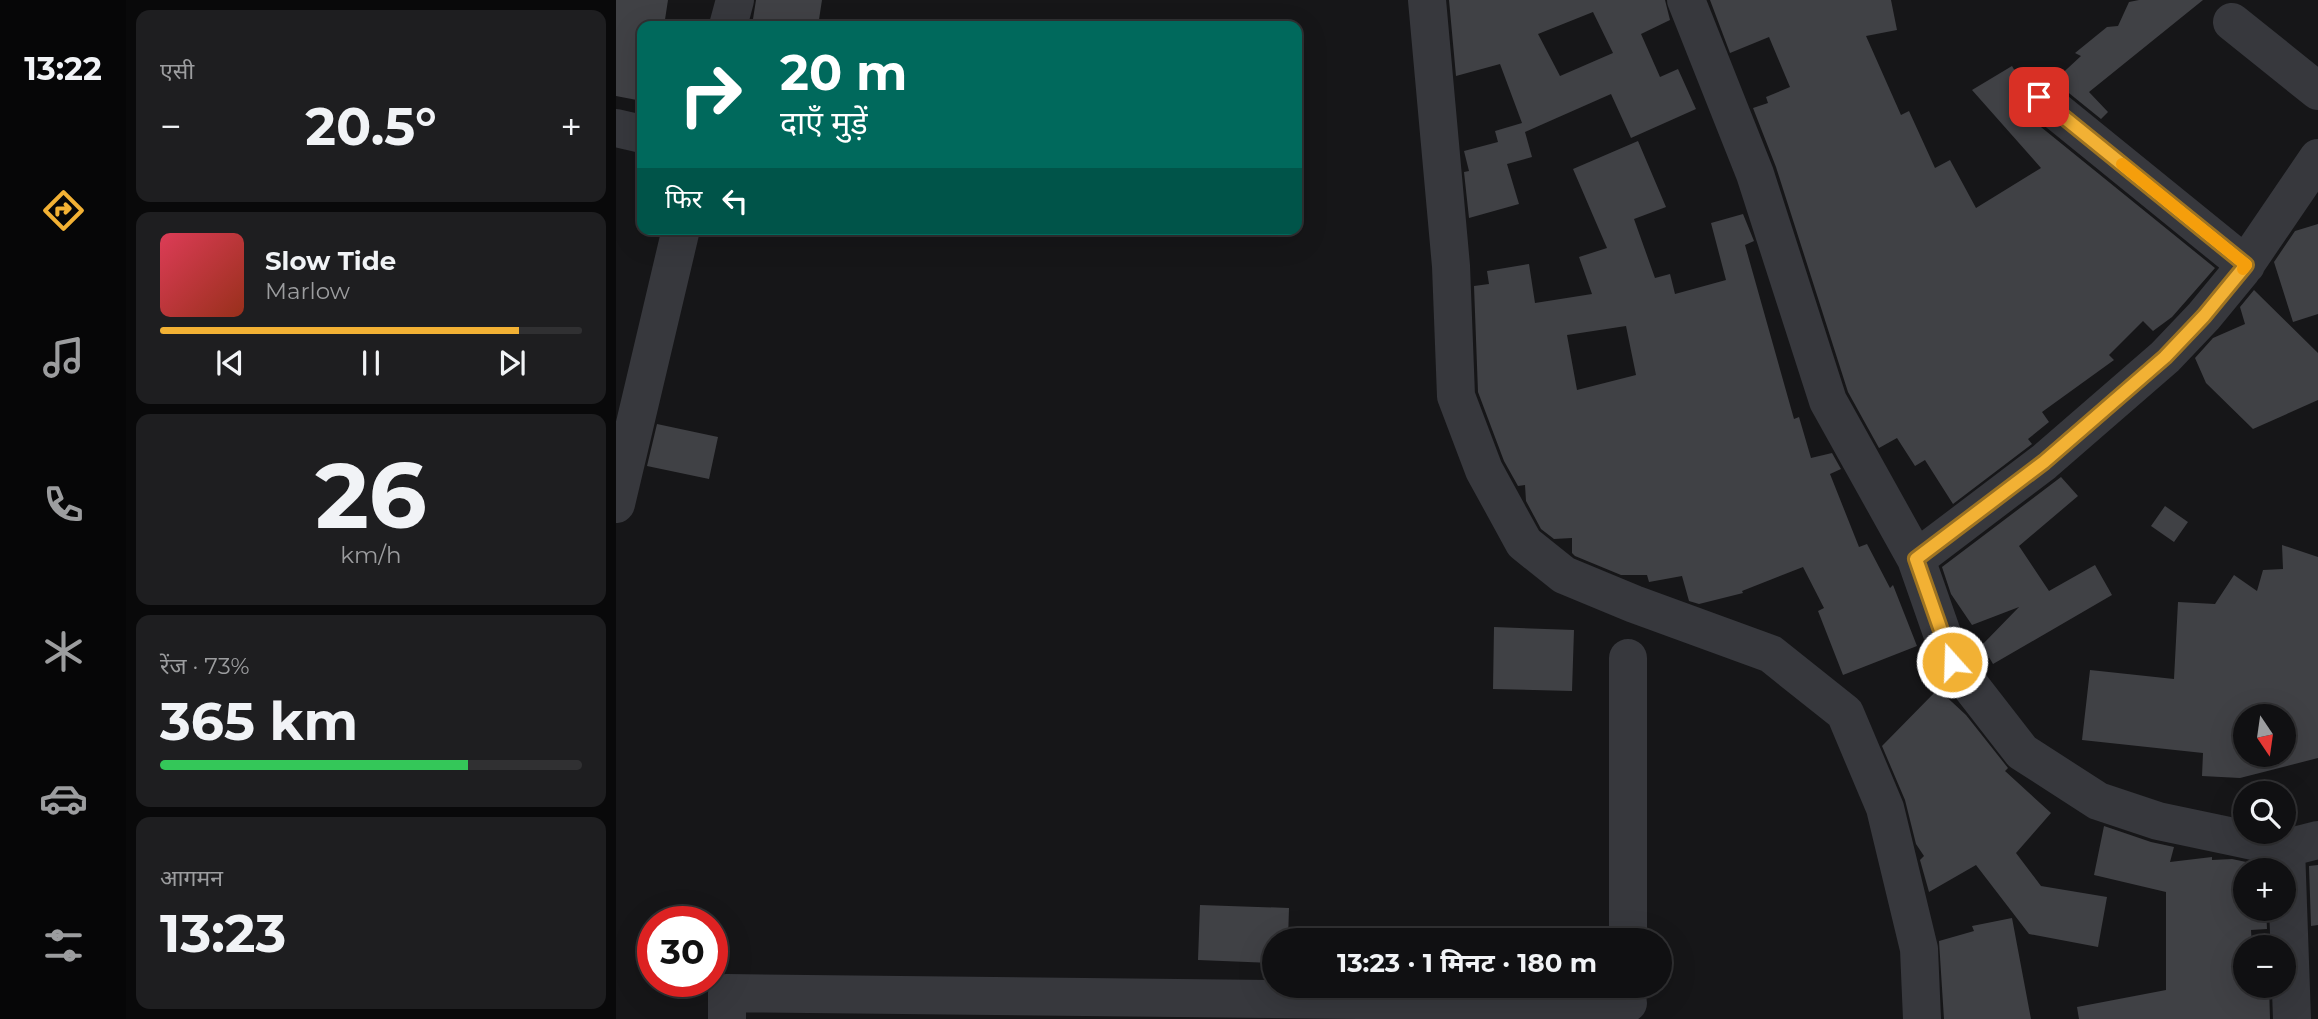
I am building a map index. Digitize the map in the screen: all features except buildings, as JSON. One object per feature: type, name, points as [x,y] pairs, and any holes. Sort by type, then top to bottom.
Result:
[{"type":"street","points":[[729,21],[734,0]]},
{"type":"street","points":[[1427,0],[1451,266],[1456,396],[1485,470],[1524,543],[1564,575],[1633,604],[1771,654],[1844,713],[1885,808],[1919,949],[1923,1019]]},
{"type":"street","points":[[1686,0],[1755,174],[1828,401],[1916,559],[1952,662],[2022,752],[2098,802],[2158,821],[2302,844],[2292,1019]]},
{"type":"street","points":[[2232,22],[2318,91]]},
{"type":"street","points":[[2039,97],[2246,265]]},
{"type":"street","points":[[616,128],[637,133]]},
{"type":"street","points":[[1916,559],[2044,462],[2165,357],[2204,316],[2313,182]]},
{"type":"street","points":[[616,503],[680,235]]},
{"type":"street","points":[[1628,658],[1628,928]]},
{"type":"street","points":[[727,1019],[727,993],[937,1007],[1418,1010],[1628,1002]]},
{"type":"slow traffic","points":[[2122,164],[2246,265],[2243,269]]},
{"type":"route","points":[[1952,662],[1916,559],[2044,462],[2165,357],[2204,316],[2246,265],[2039,97]]}]
